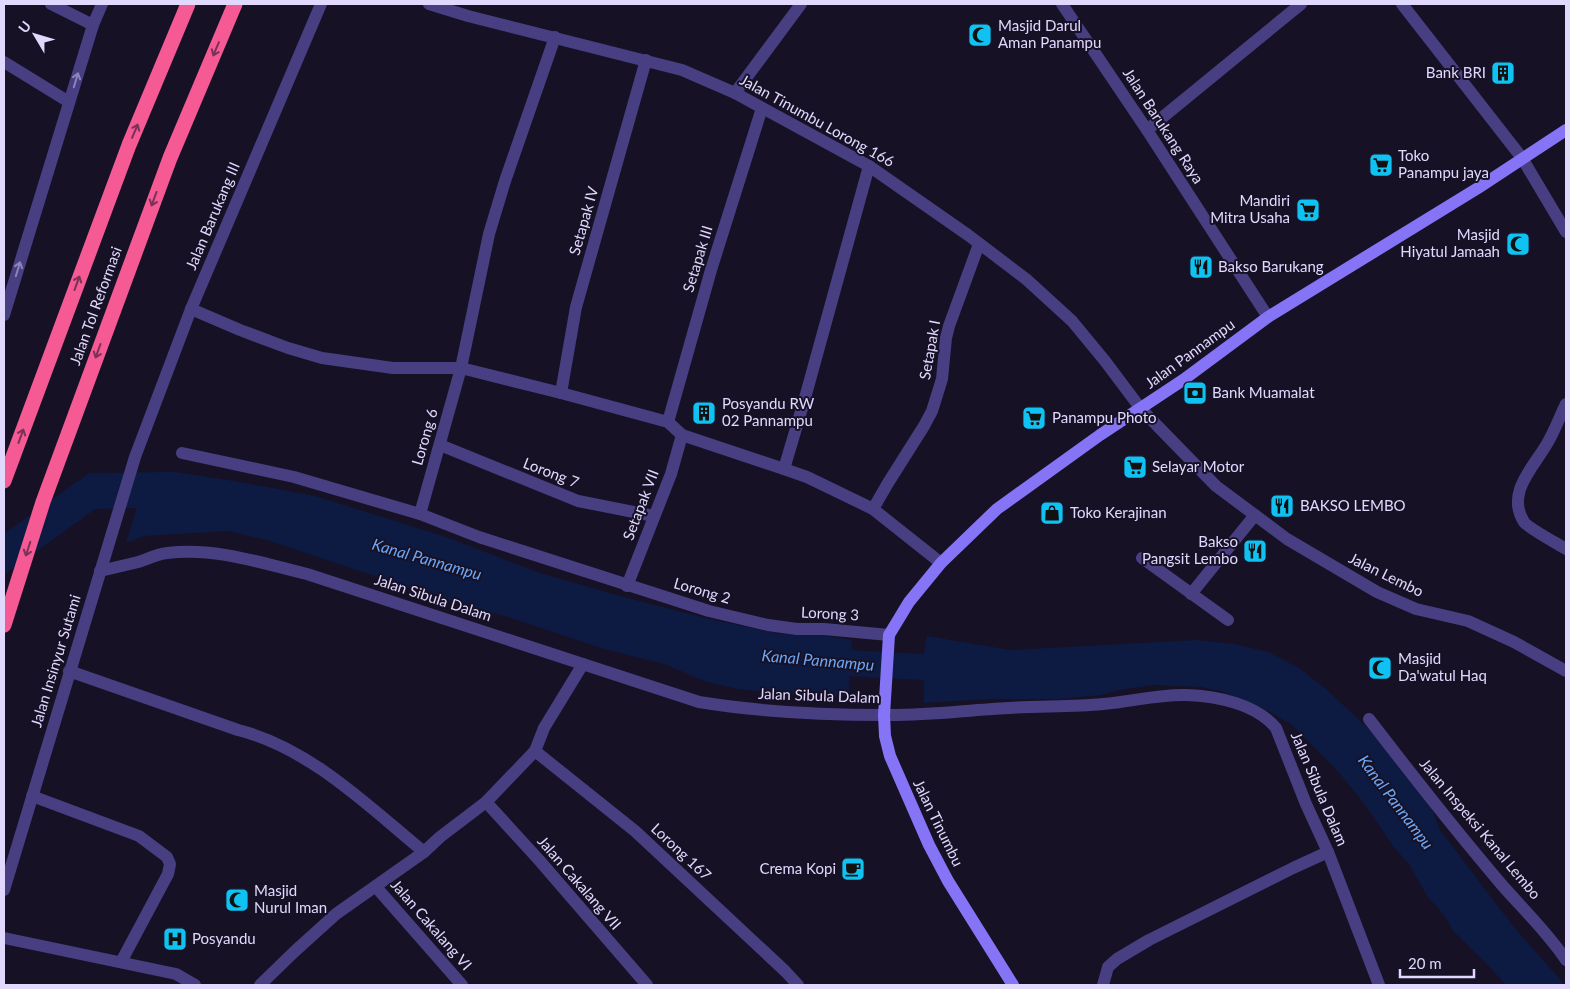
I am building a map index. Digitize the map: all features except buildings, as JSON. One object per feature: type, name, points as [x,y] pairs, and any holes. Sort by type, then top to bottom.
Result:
[{"type":"highway","name":"Jalan Tol Reformasi","points":[[4,481],[129,145],[188,4]]},
{"type":"highway","name":"Jalan Tol Reformasi","points":[[4,625],[43,502],[170,158],[235,4]]},
{"type":"main road","name":"Jalan Pannampu","points":[[888,658],[890,635],[909,602],[941,563],[997,509],[1100,435],[1183,380],[1268,317],[1478,188],[1566,130]]},
{"type":"main road","name":"Jalan Tinumbu","points":[[888,658],[884,716],[885,736],[890,756],[919,825],[948,881],[1013,985]]},
{"type":"street","points":[[51,4],[93,25]]},
{"type":"street","points":[[4,316],[93,25],[102,4]]},
{"type":"street","name":"Jalan Barukang III","points":[[140,443],[191,308],[321,4]]},
{"type":"street","name":"Jalan Tinumbu Lorong 166","points":[[429,4],[468,16],[682,70],[735,93],[869,166],[968,234],[1026,278],[1072,321],[1141,408]]},
{"type":"street","points":[[735,93],[801,4]]},
{"type":"street","points":[[1147,130],[1301,4]]},
{"type":"street","points":[[1402,4],[1522,158],[1566,232]]},
{"type":"street","name":"Jalan Barukang Raya","points":[[1065,5],[1268,317]]},
{"type":"street","name":"Lorong 6","points":[[420,514],[461,368],[489,234],[505,180],[555,37]]},
{"type":"street","name":"Setapak IV","points":[[561,393],[576,307],[646,60]]},
{"type":"street","points":[[4,62],[69,102]]},
{"type":"street","name":"Setapak III","points":[[668,422],[711,270],[762,108]]},
{"type":"street","points":[[784,469],[806,398],[869,166]]},
{"type":"street","name":"Setapak I","points":[[873,509],[932,411],[942,379],[949,326],[979,244]]},
{"type":"street","points":[[191,308],[240,330],[288,348],[322,358],[393,368],[461,368],[668,422],[682,435],[807,477],[873,509],[941,563]]},
{"type":"street","points":[[1566,404],[1548,442],[1524,479],[1519,491],[1520,512],[1525,523],[1566,549]]},
{"type":"street","name":"Jalan Lembo","points":[[1141,408],[1216,486],[1295,544],[1376,592],[1416,609],[1468,622],[1514,642],[1566,671]]},
{"type":"street","name":"Setapak VII","points":[[626,586],[671,474],[682,435]]},
{"type":"street","name":"Jalan Insinyur Sutami","points":[[4,890],[69,671],[140,443]]},
{"type":"street","name":"Lorong 7","points":[[440,445],[578,501],[654,516]]},
{"type":"street","name":"Lorong 2","points":[[182,453],[294,477],[420,514],[479,537],[626,586],[709,611],[768,625]]},
{"type":"street","points":[[1191,594],[1255,515]]},
{"type":"street","name":"Jalan Sibula Dalam","points":[[100,571],[165,553],[211,552],[242,558],[307,574],[699,702],[748,710],[884,716],[1104,704],[1186,695],[1242,706],[1268,719],[1276,728],[1306,804],[1328,852],[1379,985]]},
{"type":"street","points":[[1142,558],[1228,620]]},
{"type":"street","name":"Lorong 3","points":[[768,625],[797,629],[824,629],[890,635]]},
{"type":"street","points":[[260,985],[336,914],[424,852],[440,837],[486,802],[535,751],[544,728],[583,664]]},
{"type":"street","points":[[69,671],[254,734],[302,756],[346,787],[424,852]]},
{"type":"street","name":"Jalan Inspeksi Kanal Lembo","points":[[1369,719],[1434,803],[1566,960]]},
{"type":"street","name":"Lorong 167","points":[[535,751],[635,832],[798,985]]},
{"type":"street","points":[[32,796],[139,836],[167,857],[170,864],[168,874],[121,962]]},
{"type":"street","name":"Jalan Cakalang VII","points":[[486,802],[647,985]]},
{"type":"street","points":[[1107,984],[1105,973],[1108,967],[1117,959],[1149,940],[1328,852]]},
{"type":"street","name":"Jalan Cakalang VI","points":[[376,887],[462,985]]},
{"type":"street","points":[[4,938],[176,974],[195,985]]},
{"type":"water","points":[[175,472],[315,496],[446,537],[540,573],[709,619],[780,634],[821,635],[852,640],[849,696],[825,697],[738,689],[707,682],[664,664],[601,648],[502,615],[476,610],[270,541],[228,531],[144,536],[126,543],[137,508],[95,509],[4,575],[4,534],[89,473]]},
{"type":"water","points":[[927,636],[1010,650],[1197,640],[1234,644],[1268,652],[1299,668],[1327,690],[1372,732],[1431,807],[1440,830],[1513,926],[1565,985],[1506,985],[1454,932],[1444,915],[1428,897],[1409,864],[1393,846],[1366,806],[1340,774],[1291,724],[1266,710],[1221,691],[1201,687],[1153,685],[1100,695],[1060,699],[988,699],[924,703],[924,653]]},
{"type":"waterway","name":"Kanal Pannampu","points":[[813,661],[959,669]]},
{"type":"place","name":"Masjid Darul Aman Panampu","points":[[980,35]]},
{"type":"place","name":"Bank BRI","points":[[1503,73]]},
{"type":"place","name":"Toko Panampu jaya","points":[[1381,165]]},
{"type":"place","name":"Mandiri Mitra Usaha","points":[[1308,210]]},
{"type":"place","name":"Masjid Hiyatul Jamaah","points":[[1518,244]]},
{"type":"place","name":"Bakso Barukang","points":[[1201,267]]},
{"type":"place","name":"Bank Muamalat","points":[[1195,393]]},
{"type":"place","name":"Posyandu RW 02 Pannampu","points":[[704,413]]},
{"type":"place","name":"Panampu Photo","points":[[1034,418]]},
{"type":"place","name":"Selayar Motor","points":[[1135,467]]},
{"type":"place","name":"BAKSO LEMBO","points":[[1282,506]]},
{"type":"place","name":"Toko Kerajinan","points":[[1052,513]]},
{"type":"place","name":"Bakso Pangsit Lembo","points":[[1255,551]]},
{"type":"place","name":"Masjid Da'watul Haq","points":[[1380,668]]},
{"type":"place","name":"Crema Kopi","points":[[853,869]]},
{"type":"place","name":"Masjid Nurul Iman","points":[[237,900]]},
{"type":"place","name":"Posyandu","points":[[175,939]]}]
